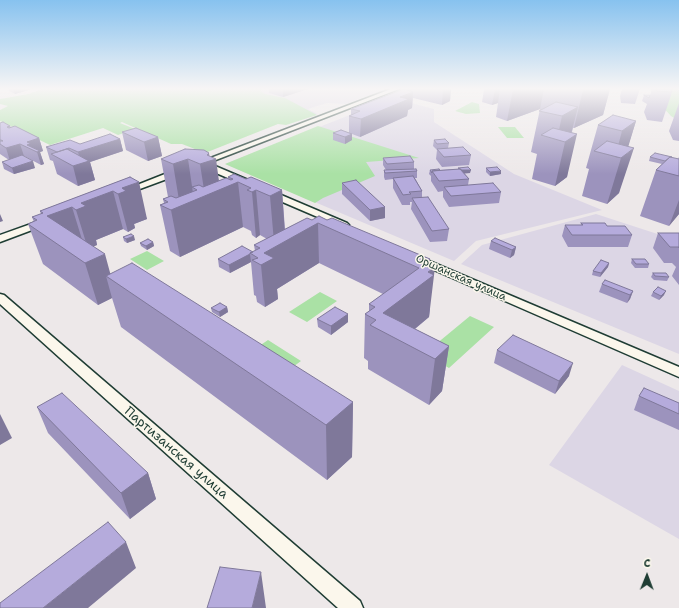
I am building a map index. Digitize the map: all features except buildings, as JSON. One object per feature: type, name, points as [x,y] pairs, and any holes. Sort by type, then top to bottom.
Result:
[{"type":"street","points":[[114,196],[321,117]]},
{"type":"street","points":[[193,166],[257,188],[354,230]]},
{"type":"street","points":[[0,239],[54,219]]},
{"type":"street","name":"Оршанская улица","points":[[403,252],[679,372]]},
{"type":"street","name":"Партизанская улица","points":[[0,298],[353,608]]},
{"type":"shaded area","points":[[288,117],[307,117],[296,121]]},
{"type":"shaded area","points":[[344,117],[434,117],[434,122],[514,174],[602,210],[476,241],[454,261],[225,164]]},
{"type":"shaded area","points":[[596,214],[679,241],[679,354],[461,264],[482,245]]},
{"type":"shaded area","points":[[622,365],[679,391],[679,539],[549,465]]},
{"type":"green space","points":[[0,117],[310,117],[286,125],[278,124],[205,153],[182,144],[171,144],[122,122],[120,123],[135,129],[118,135],[103,128],[50,145],[0,121]]},
{"type":"green space","points":[[673,117],[679,117],[679,121]]},
{"type":"green space","points":[[318,126],[419,158],[366,162],[375,176],[323,198],[315,203],[225,164]]},
{"type":"green space","points":[[498,127],[515,127],[524,138],[507,138]]},
{"type":"green space","points":[[147,251],[164,261],[147,270],[130,259]]},
{"type":"green space","points":[[320,292],[337,301],[307,322],[289,312]]},
{"type":"green space","points":[[470,316],[494,327],[449,368],[424,354]]},
{"type":"green space","points":[[268,340],[301,361],[282,375],[249,353]]}]
